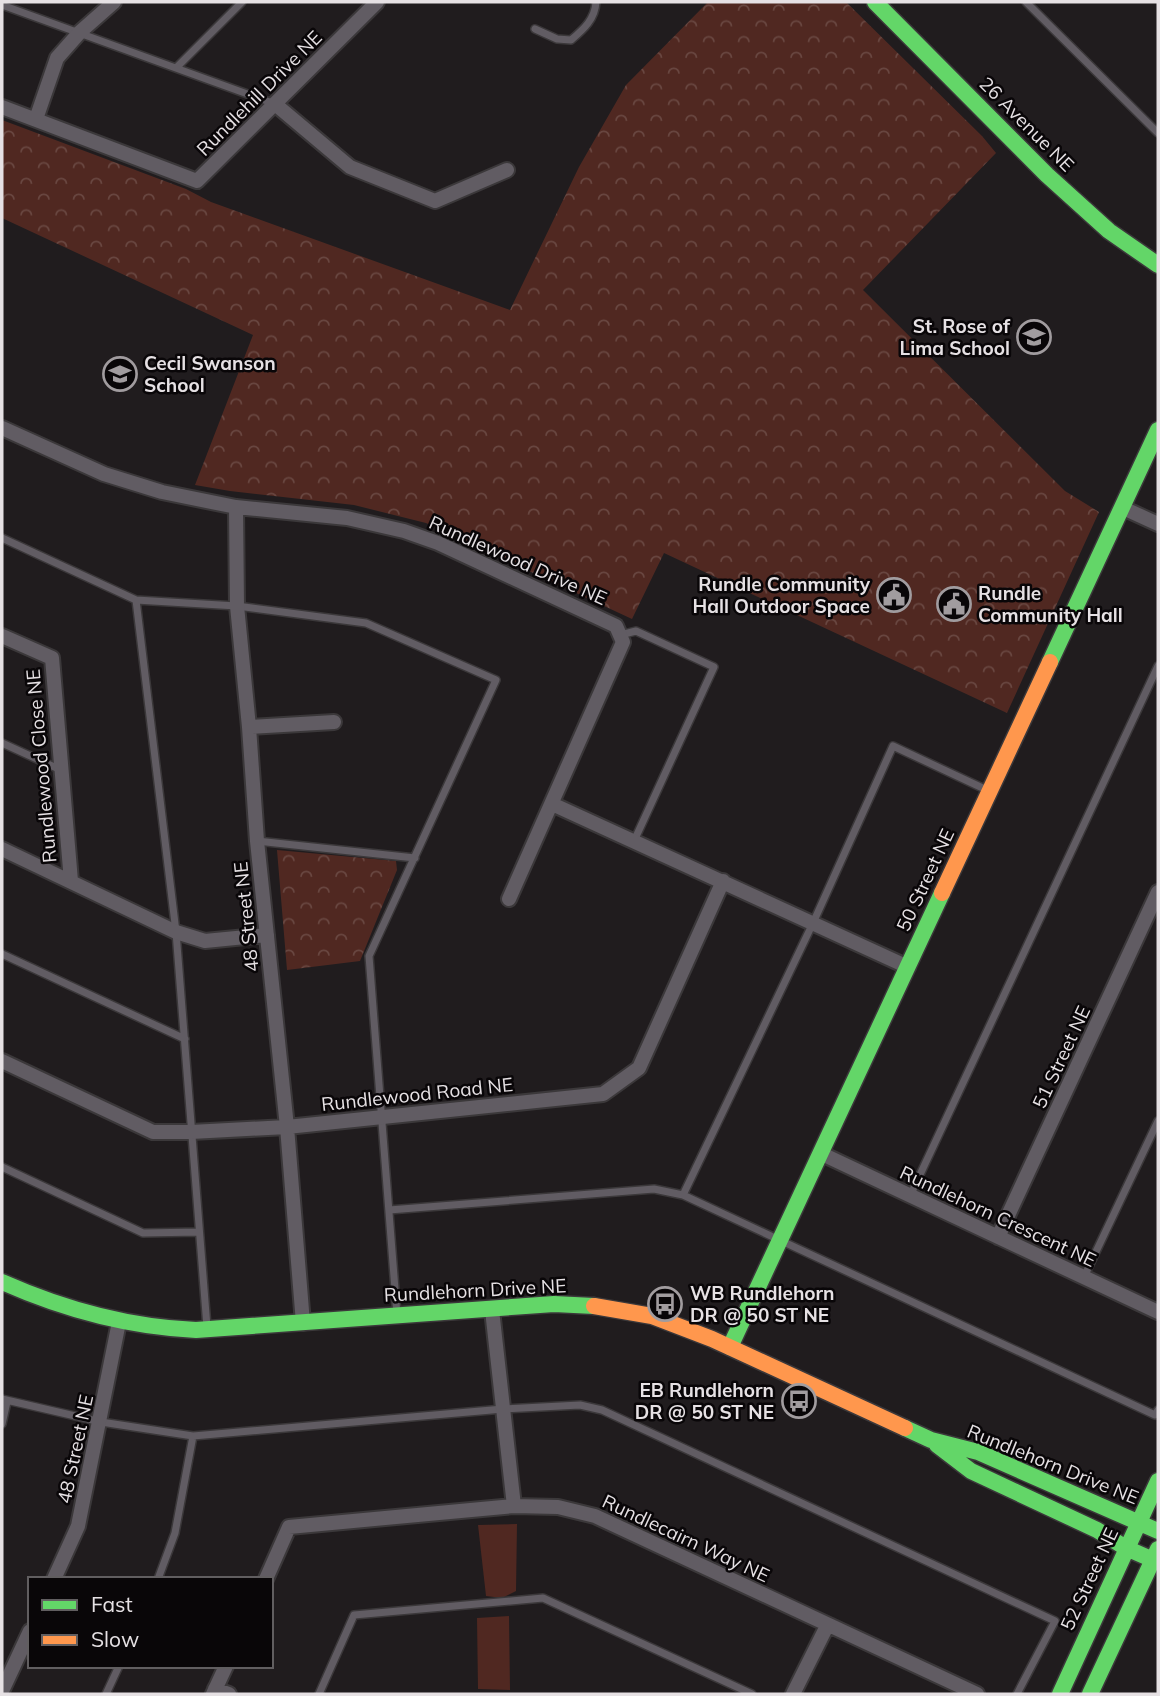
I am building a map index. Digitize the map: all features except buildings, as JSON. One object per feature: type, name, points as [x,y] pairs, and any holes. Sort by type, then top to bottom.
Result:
[{"type":"street","points":[[36,119],[57,58],[80,32],[114,2]]},
{"type":"street","name":"Rundlehill Drive NE","points":[[2,107],[197,181],[377,2]]},
{"type":"street","name":"26 Avenue NE","points":[[875,2],[1047,175],[1109,231],[1158,265]]},
{"type":"street","points":[[275,104],[350,167],[435,201],[507,170]]},
{"type":"street","name":"Rundlewood Drive NE","points":[[2,428],[104,474],[162,492],[236,507],[347,518],[404,531],[438,543],[616,626],[620,635]]},
{"type":"street","name":"50 Street NE","points":[[730,1347],[1158,430]]},
{"type":"street","name":"48 Street NE","points":[[236,507],[237,606],[303,1323]]},
{"type":"street","points":[[1123,508],[1158,524]]},
{"type":"street","points":[[509,899],[623,642],[620,635]]},
{"type":"street","name":"Rundlewood Close NE","points":[[2,636],[52,659],[71,881]]},
{"type":"street","points":[[249,727],[334,722]]},
{"type":"street","points":[[552,804],[908,967]]},
{"type":"street","name":"Rundlewood Close NE","points":[[2,849],[176,932],[205,941],[267,935]]},
{"type":"street","name":"Rundlewood Road NE","points":[[2,1061],[153,1132],[287,1127],[603,1094],[639,1068],[723,881]]},
{"type":"street","name":"51 Street NE","points":[[999,1237],[1158,892]]},
{"type":"street","name":"Rundlehorn Crescent NE","points":[[822,1154],[1158,1312]]},
{"type":"street","name":"Rundlehorn Drive NE","points":[[2,1282],[73,1309],[119,1322],[158,1328],[207,1330],[554,1304],[603,1306],[652,1316],[730,1347],[931,1440],[978,1452],[1158,1531]]},
{"type":"street","points":[[492,1310],[514,1506]]},
{"type":"street","name":"48 Street NE","points":[[55,1577],[78,1526],[119,1322]]},
{"type":"street","name":"Rundlehorn Drive NE","points":[[931,1440],[971,1471],[1097,1530],[1126,1548],[1157,1556]]},
{"type":"street","name":"52 Street NE","points":[[1060,1694],[1158,1481]]},
{"type":"street","name":"Rundlecairn Way NE","points":[[267,1577],[289,1527],[514,1506],[558,1507],[595,1516],[977,1694]]},
{"type":"street","points":[[1090,1694],[1157,1556]]},
{"type":"street","points":[[793,1694],[827,1626]]},
{"type":"street","points":[[2,1691],[28,1635]]},
{"type":"street","points":[[219,1693],[225,1668]]},
{"type":"lane","points":[[177,67],[242,2]]},
{"type":"lane","points":[[535,29],[557,39],[571,40],[587,26],[596,10],[596,2]]},
{"type":"lane","points":[[1026,2],[1158,133]]},
{"type":"lane","points":[[2,5],[275,104]]},
{"type":"lane","points":[[2,538],[136,600],[237,606],[366,623],[496,680],[369,956],[397,1316]]},
{"type":"lane","points":[[136,600],[176,932],[207,1330]]},
{"type":"lane","points":[[620,635],[636,631],[714,667],[634,841]]},
{"type":"lane","points":[[910,1196],[1158,666]]},
{"type":"lane","points":[[2,743],[61,769]]},
{"type":"lane","points":[[683,1195],[813,923],[893,746],[990,791]]},
{"type":"lane","points":[[257,841],[415,858]]},
{"type":"lane","points":[[2,954],[185,1039]]},
{"type":"lane","points":[[1084,1277],[1158,1121]]},
{"type":"lane","points":[[2,1167],[143,1233],[198,1232]]},
{"type":"lane","points":[[388,1210],[654,1189],[683,1195],[1156,1416],[1158,1410]]},
{"type":"lane","points":[[2,1424],[4,1400],[101,1422],[192,1436],[503,1409],[579,1405],[602,1410],[1055,1620],[1017,1694]]},
{"type":"lane","points":[[159,1577],[175,1533],[192,1436]]},
{"type":"lane","points":[[319,1694],[354,1615],[543,1598],[752,1694]]},
{"type":"lane","points":[[106,1694],[118,1668]]},
{"type":"green space","points":[[708,2],[846,2],[996,153],[863,290],[1065,491],[1099,512],[1007,713],[664,553],[632,619],[426,523],[354,505],[195,485],[253,335],[2,218],[2,120],[186,189],[211,202],[510,310],[579,167],[626,85]]},
{"type":"green space","points":[[277,850],[396,861],[397,870],[360,961],[287,970]]},
{"type":"green space","points":[[517,1524],[516,1591],[502,1598],[486,1596],[478,1525]]},
{"type":"green space","points":[[509,1616],[510,1690],[478,1689],[477,1618]]},
{"type":"traffic: fast","points":[[875,2],[1047,175],[1109,231],[1158,265]]},
{"type":"traffic: fast","points":[[1050,662],[1158,430]]},
{"type":"traffic: fast","points":[[730,1347],[942,893]]},
{"type":"traffic: fast","points":[[2,1282],[73,1309],[121,1321],[196,1330],[554,1304],[594,1306]]},
{"type":"traffic: fast","points":[[905,1428],[931,1440],[978,1452],[1158,1531]]},
{"type":"traffic: fast","points":[[937,1445],[971,1471],[1158,1562]]},
{"type":"traffic: fast","points":[[1060,1694],[1158,1481]]},
{"type":"traffic: fast","points":[[1090,1694],[1158,1549]]},
{"type":"traffic: slow","points":[[942,893],[1050,662]]},
{"type":"traffic: slow","points":[[594,1306],[652,1316],[712,1339],[905,1428]]},
{"type":"place","name":"St. Rose of Lima School","points":[[1034,337]]},
{"type":"place","name":"Cecil Swanson School","points":[[120,374]]},
{"type":"place","name":"Rundle Community Hall Outdoor Space","points":[[894,595]]},
{"type":"place","name":"Rundle Community Hall","points":[[954,604]]},
{"type":"place","name":"WB Rundlehorn DR @ 50 ST NE","points":[[665,1304]]},
{"type":"place","name":"EB Rundlehorn DR @ 50 ST NE","points":[[799,1401]]}]
